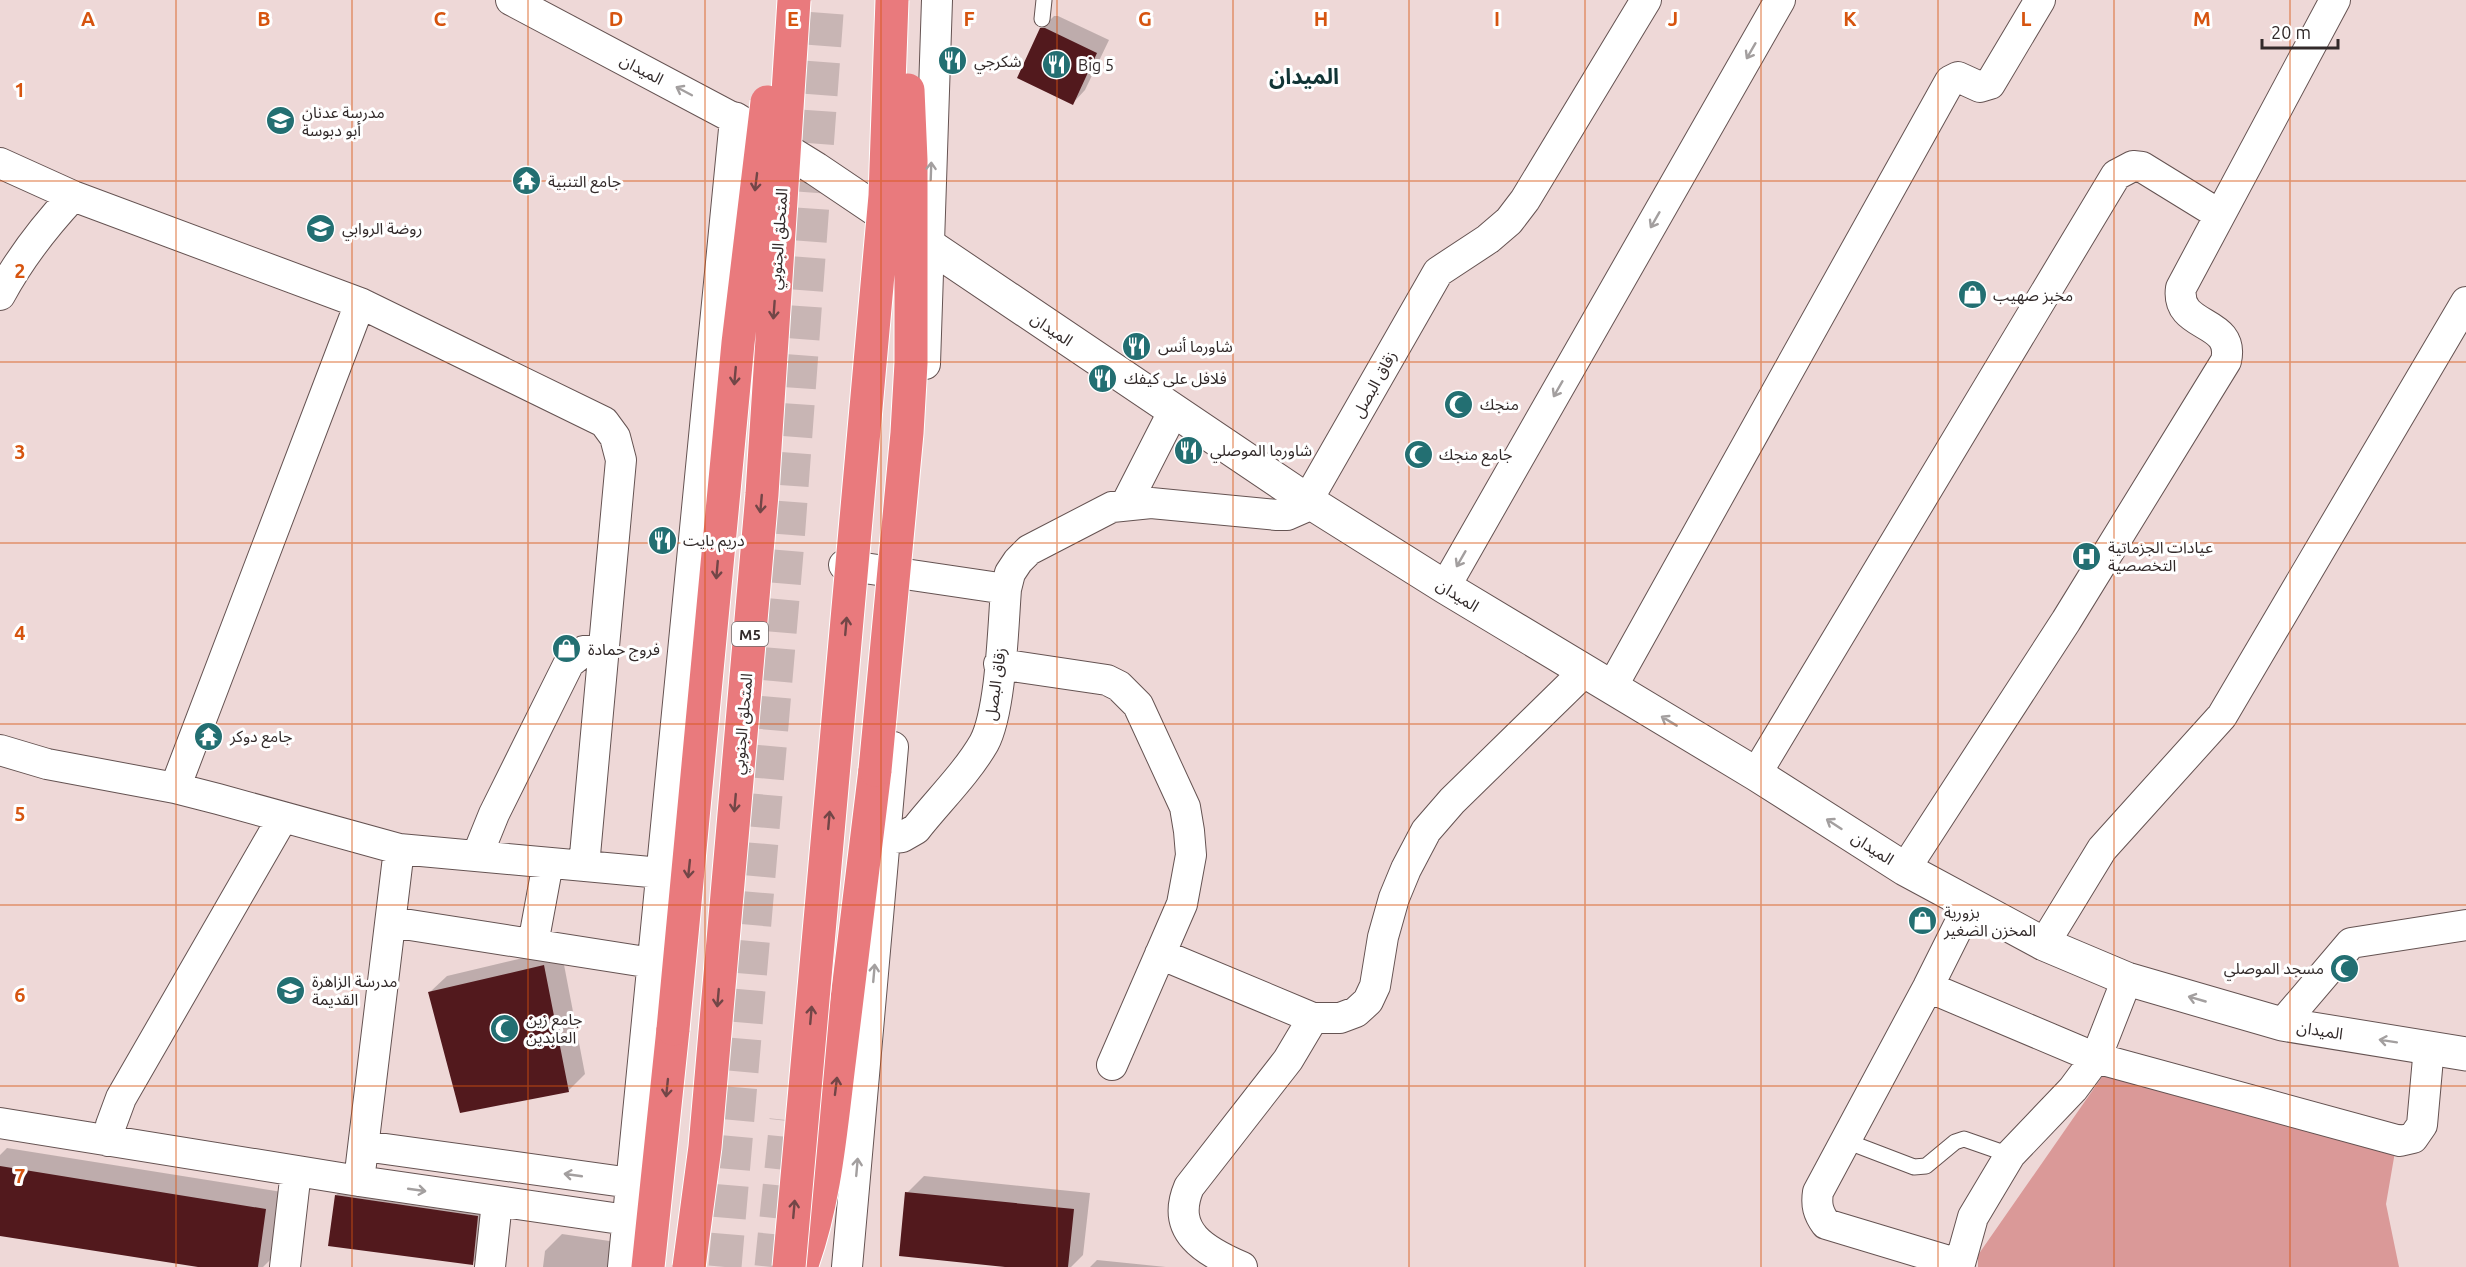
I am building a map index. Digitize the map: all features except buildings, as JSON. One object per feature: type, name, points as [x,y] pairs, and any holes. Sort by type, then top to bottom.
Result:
[{"type":"highway","points":[[648,1267],[743,296],[759,159],[775,45],[784,0]]},
{"type":"highway","name":"المتحلق الجنوبي","points":[[689,1267],[705,1147],[762,494],[794,0]]},
{"type":"highway","points":[[789,1267],[885,196],[892,0]]},
{"type":"highway","points":[[801,1267],[821,1196],[830,1134],[875,770],[907,433],[911,363],[911,160],[902,0]]},
{"type":"street","name":"الميدان","points":[[511,0],[735,119],[816,169],[1308,501],[1445,587],[1756,774],[1905,869],[2044,944],[2127,979],[2282,1024],[2466,1054]]},
{"type":"street","points":[[847,1267],[927,332],[937,0]]},
{"type":"street","name":"زقاق البصل","points":[[885,839],[902,837],[916,829],[980,749],[991,724],[1006,589],[1010,573],[1018,561],[1029,550],[1098,513],[1126,504],[1151,503],[1287,515],[1303,508],[1438,272],[1488,239],[1509,221],[1525,200],[1646,0]]},
{"type":"street","points":[[1445,587],[1780,0]]},
{"type":"street","points":[[1160,954],[1313,1018],[1340,1018],[1356,1012],[1368,1001],[1375,986],[1383,937],[1394,898],[1426,831],[1452,801],[1598,680],[1950,81],[1958,77],[1980,87],[1990,84],[2040,0]]},
{"type":"street","points":[[1905,869],[2066,621],[2226,361],[2228,351],[2225,339],[2220,333],[2188,313],[2180,298],[2181,288],[2335,0]]},
{"type":"street","points":[[623,1267],[735,119]]},
{"type":"street","points":[[0,163],[73,196],[360,303],[604,422],[615,437],[621,460],[584,866]]},
{"type":"street","points":[[1756,774],[2116,175],[2133,166],[2142,167],[2220,215]]},
{"type":"street","points":[[0,295],[15,266],[73,196]]},
{"type":"street","points":[[2044,944],[2102,849],[2222,716],[2466,302]]},
{"type":"street","points":[[175,788],[360,303]]},
{"type":"street","points":[[1126,504],[1174,410]]},
{"type":"street","points":[[844,566],[1006,589]]},
{"type":"street","points":[[477,856],[494,814],[569,663],[584,651],[603,649]]},
{"type":"street","points":[[999,664],[1107,680],[1119,686],[1138,705],[1185,807],[1191,855],[1182,904],[1112,1065]]},
{"type":"street","points":[[0,750],[47,764],[175,788],[399,849],[661,873]]},
{"type":"street","points":[[108,1141],[121,1098],[283,817]]},
{"type":"street","points":[[359,1181],[399,849]]},
{"type":"street","points":[[532,944],[548,863]]},
{"type":"street","points":[[1970,903],[1928,987],[1818,1192],[1816,1203],[1819,1215],[1826,1224],[1959,1265],[1973,1217],[2010,1155],[2073,1089],[2096,1058],[2127,979]]},
{"type":"street","points":[[391,922],[652,963]]},
{"type":"street","points":[[2282,1024],[2351,943],[2466,925]]},
{"type":"street","points":[[1928,987],[2096,1058],[2400,1141],[2413,1138],[2422,1125],[2429,1047]]},
{"type":"street","points":[[1242,1267],[1219,1257],[1187,1230],[1182,1215],[1183,1200],[1189,1187],[1288,1060],[1313,1018]]},
{"type":"street","points":[[0,1124],[359,1181],[627,1220]]},
{"type":"street","points":[[364,1146],[631,1183]]},
{"type":"street","points":[[285,1267],[296,1171]]},
{"type":"street","points":[[490,1267],[497,1202]]},
{"type":"lane","points":[[1042,19],[1044,0]]},
{"type":"lane","points":[[1846,1141],[1914,1167],[1926,1166],[1955,1142],[1964,1139],[2010,1155]]},
{"type":"shaded area","points":[[2106,1071],[2396,1146],[2386,1204],[2399,1267],[1978,1267],[1978,1255]]},
{"type":"tunnel","points":[[725,1267],[788,541],[828,0]]},
{"type":"tunnel","points":[[771,1267],[786,1120]]},
{"type":"place","name":"شكرجي","points":[[953,61]]},
{"type":"place","name":"Big 5","points":[[1057,65]]},
{"type":"place","name":"مدرسة عدنان أبو دبوسة","points":[[281,121]]},
{"type":"place","name":"جامع التنبية","points":[[527,181]]},
{"type":"place","name":"روضة الروابي","points":[[321,228]]},
{"type":"place","name":"مخبز صهيب","points":[[1972,295]]},
{"type":"place","name":"شاورما أنس","points":[[1137,346]]},
{"type":"place","name":"فلافل على كيفك","points":[[1103,378]]},
{"type":"place","name":"منجك","points":[[1459,404]]},
{"type":"place","name":"شاورما الموصلي","points":[[1189,450]]},
{"type":"place","name":"جامع منجك","points":[[1418,454]]},
{"type":"place","name":"دريم بايت","points":[[662,540]]},
{"type":"place","name":"عيادات الجزماتية التخصصية","points":[[2087,556]]},
{"type":"place","name":"فروج حمادة","points":[[567,649]]},
{"type":"place","name":"جامع دوكر","points":[[209,736]]},
{"type":"place","name":"بزورية المخزن الصغير","points":[[1923,921]]},
{"type":"place","name":"مسجد الموصلي","points":[[2345,968]]},
{"type":"place","name":"مدرسة الزاهرة القديمة","points":[[291,990]]},
{"type":"place","name":"جامع زين العابدين","points":[[505,1028]]},
{"type":"district","name":"الميدان","points":[[1304,75]]}]
